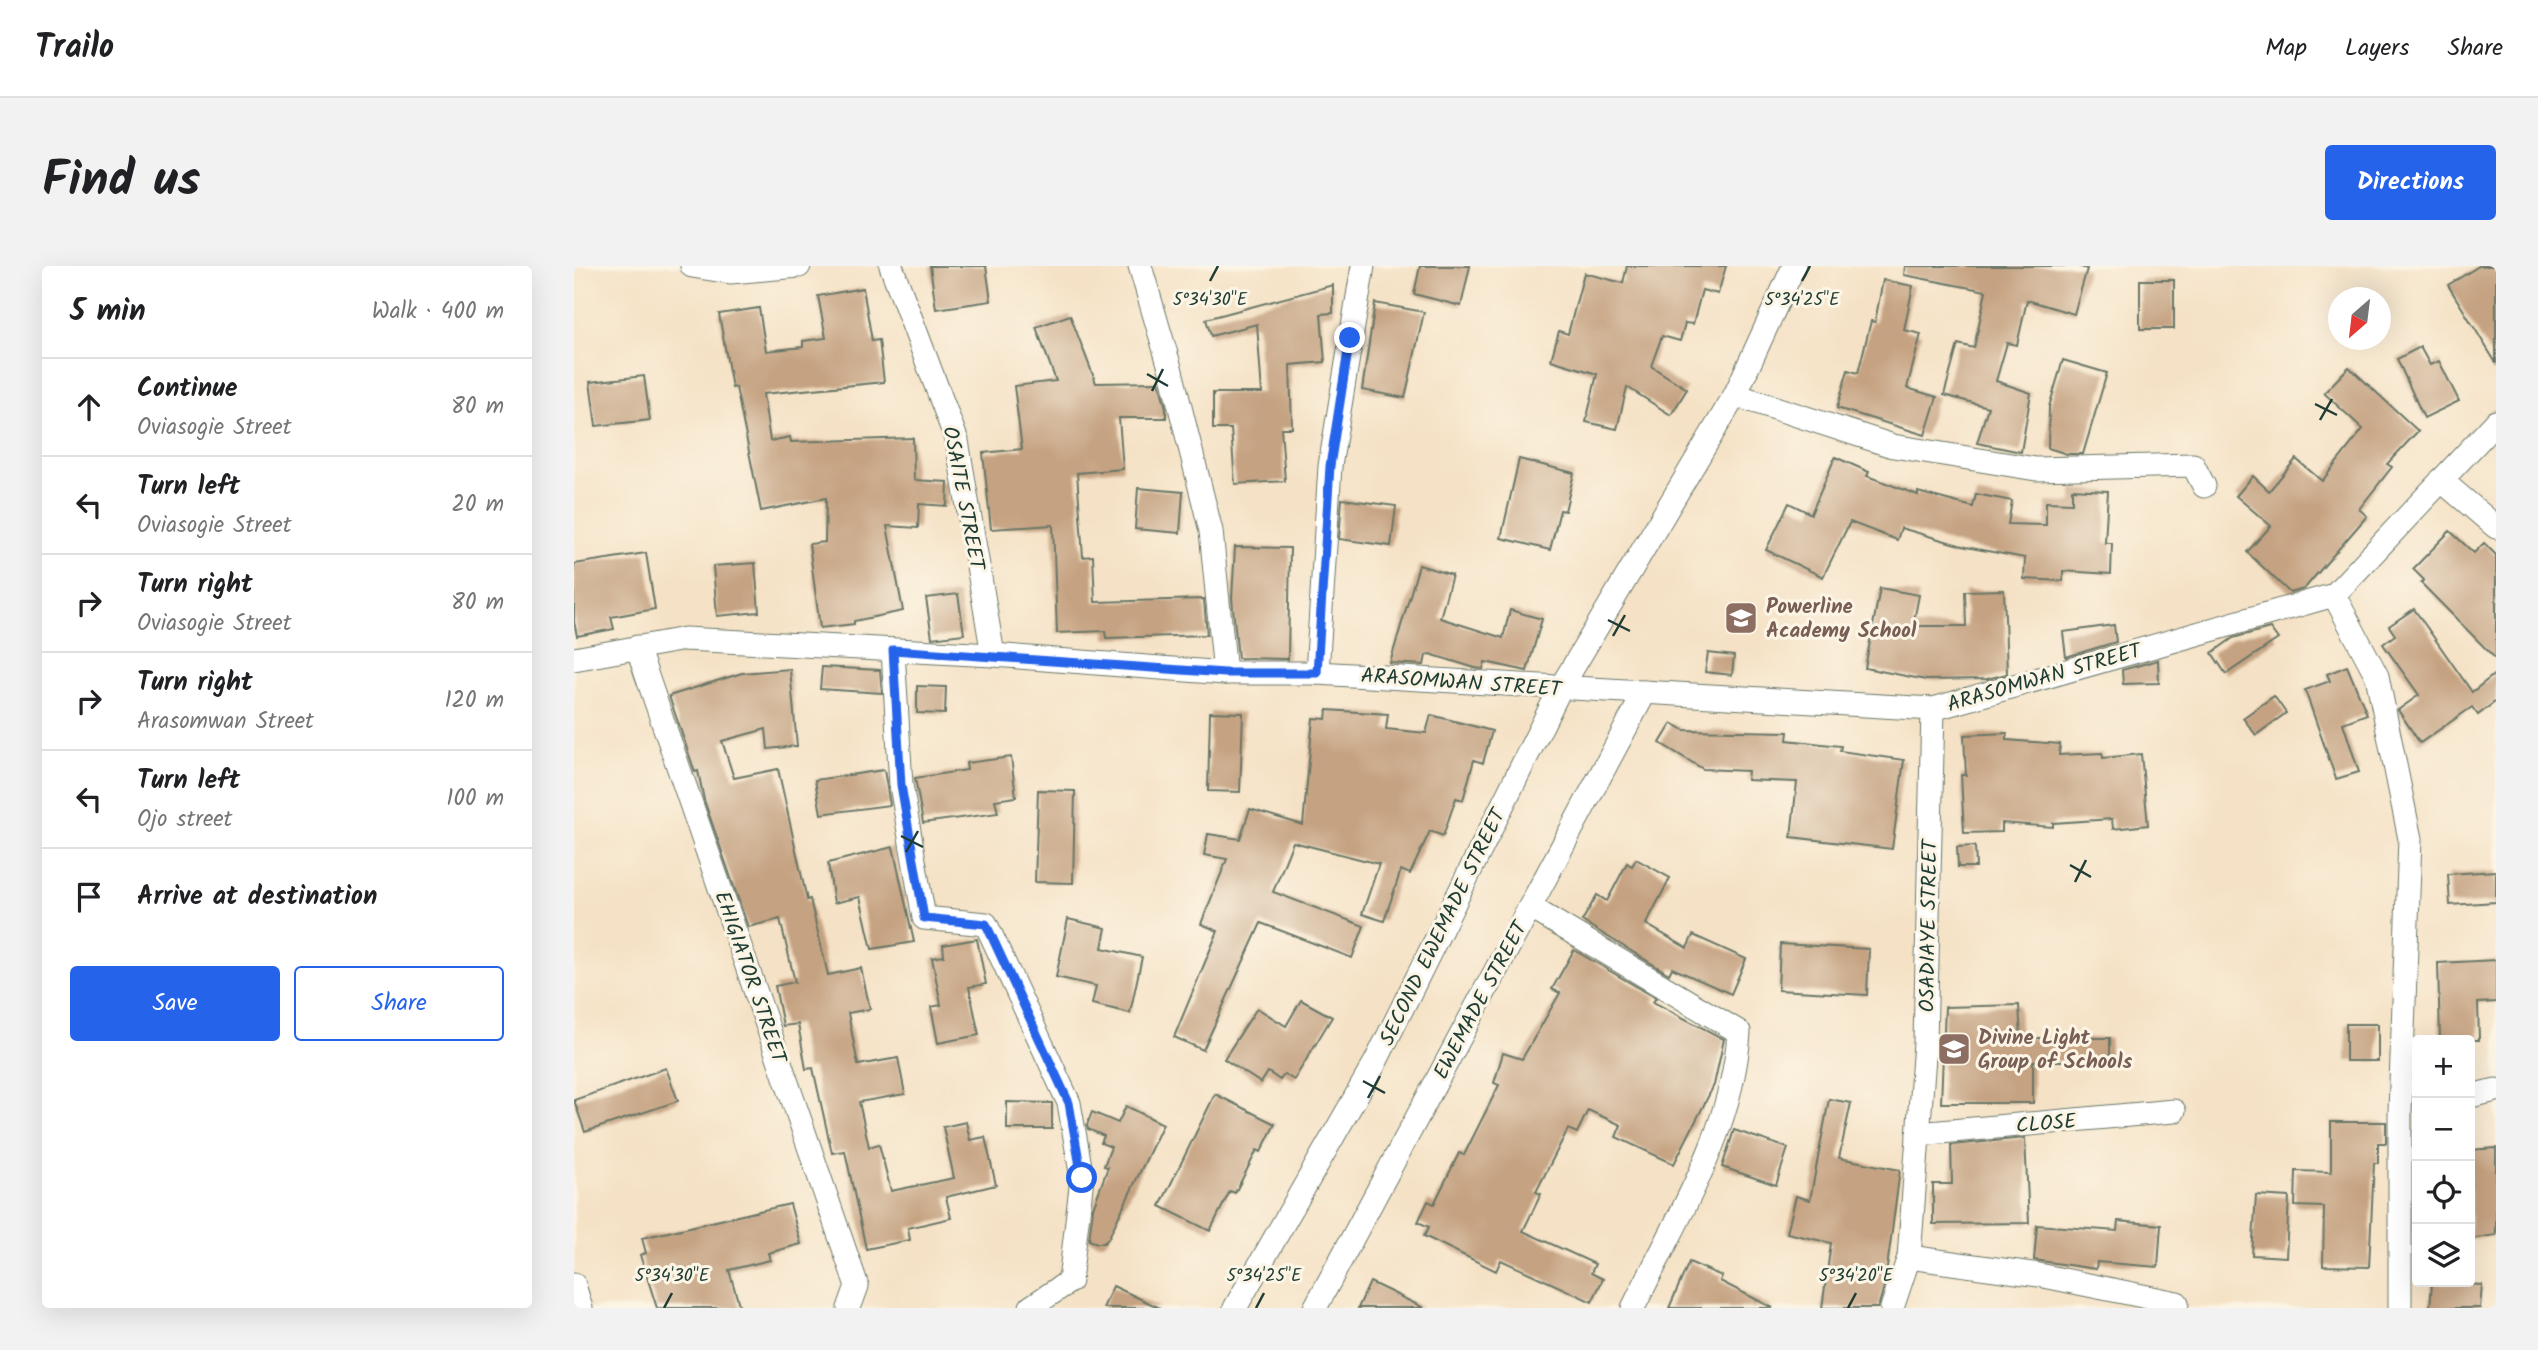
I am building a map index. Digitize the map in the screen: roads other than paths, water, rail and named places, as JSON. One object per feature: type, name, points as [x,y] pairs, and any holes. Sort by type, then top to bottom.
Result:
[{"type":"street","points":[[692,266],[730,272],[799,266]]},
{"type":"street","name":"OSAITE STREET","points":[[891,266],[957,441],[993,655]]},
{"type":"street","points":[[1140,266],[1171,371],[1211,531],[1225,673]]},
{"type":"street","points":[[1317,673],[1330,466],[1363,266]]},
{"type":"street","name":"SECOND EWEMADE STREET","points":[[1235,1308],[1375,1063],[1560,689],[1735,395],[1794,266]]},
{"type":"street","points":[[1735,395],[1893,446],[2036,469],[2193,465],[2204,486]]},
{"type":"street","points":[[2400,1308],[2409,1110],[2410,839],[2377,676],[2334,595],[2496,422]]},
{"type":"street","points":[[2441,481],[2496,527]]},
{"type":"street","name":"ARASOMWAN STREET","points":[[574,659],[685,639],[993,655],[1225,673],[1317,673],[1933,709],[2334,595]]},
{"type":"street","name":"EHIGIATOR STREET","points":[[637,647],[857,1286],[849,1308]]},
{"type":"street","points":[[893,650],[901,785],[924,918],[986,924],[1069,1103],[1082,1178],[1070,1282],[1031,1307]]},
{"type":"street","name":"EWEMADE STREET","points":[[1315,1308],[1645,692]]},
{"type":"street","name":"OSADIAYE STREET","points":[[1892,1308],[1909,1257],[1925,1043],[1933,709]]},
{"type":"street","points":[[1530,907],[1739,1032],[1738,1060],[1720,1128],[1633,1308]]},
{"type":"street","points":[[2475,1095],[2496,1090]]},
{"type":"street","name":"CLOSE","points":[[1918,1134],[2174,1111]]},
{"type":"street","points":[[1909,1257],[2039,1275],[2177,1303]]},
{"type":"street","points":[[574,1285],[581,1308]]},
{"type":"place","name":"Powerline Academy School","points":[[1741,618]]},
{"type":"place","name":"Divine Light Group of Schools","points":[[1954,1049]]}]
